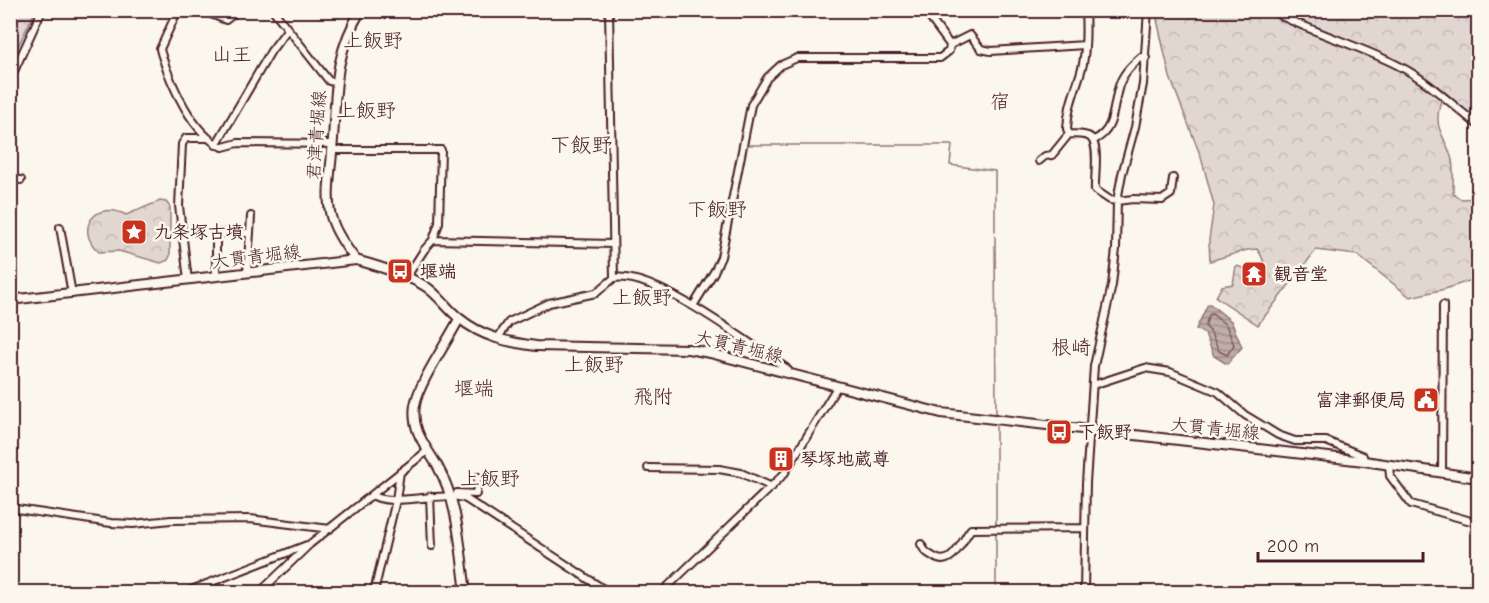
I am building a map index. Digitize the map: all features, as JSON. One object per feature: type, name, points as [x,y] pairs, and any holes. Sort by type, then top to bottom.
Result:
[{"type":"main road","name":"君津青堀線","points":[[356,260],[335,227],[330,212],[328,190],[333,147],[335,82],[347,37],[361,10]]},
{"type":"main road","name":"大貫青堀線","points":[[10,300],[356,260],[428,288],[459,319],[496,339],[536,346],[688,349],[933,412],[1364,460],[1479,478]]},
{"type":"main road","points":[[459,319],[420,388],[414,414],[416,431],[451,494],[466,592]]},
{"type":"street","points":[[10,80],[42,10]]},
{"type":"street","points":[[178,10],[160,49],[161,53],[181,101],[206,138],[216,145],[223,147],[238,143],[441,150],[439,223],[434,240],[424,250],[406,278]]},
{"type":"street","points":[[201,10],[226,20],[238,10]]},
{"type":"street","points":[[273,10],[329,81],[335,82]]},
{"type":"street","points":[[609,10],[614,278]]},
{"type":"street","points":[[693,306],[721,256],[751,105],[767,78],[782,65],[797,58],[940,58],[949,51],[950,45],[924,10]]},
{"type":"street","points":[[1069,134],[1067,114],[1082,66],[1085,45],[1084,10]]},
{"type":"street","points":[[1084,592],[1084,528],[1093,385],[1099,343],[1112,285],[1116,249],[1117,201],[1135,127],[1146,58],[1148,10]]},
{"type":"street","points":[[1270,10],[1311,31],[1402,67],[1436,90],[1479,125]]},
{"type":"street","points":[[216,145],[271,51],[287,30]]},
{"type":"street","points":[[950,45],[970,35],[981,49],[991,51],[1085,45]]},
{"type":"street","points":[[1094,140],[1101,137],[1109,127],[1120,83],[1125,74],[1141,57],[1146,58]]},
{"type":"street","points":[[1069,134],[1088,136],[1094,140],[1096,147],[1095,190],[1110,200],[1166,198],[1172,192],[1173,178]]},
{"type":"street","points":[[1039,161],[1045,156],[1052,155],[1069,134]]},
{"type":"street","points":[[188,280],[179,206],[183,144],[186,138],[206,138]]},
{"type":"street","points":[[10,179],[21,180]]},
{"type":"street","points":[[247,273],[251,216]]},
{"type":"street","points":[[60,227],[72,294]]},
{"type":"street","points":[[216,277],[216,237],[220,233],[249,233]]},
{"type":"street","points":[[434,240],[613,244]]},
{"type":"street","points":[[496,339],[510,322],[549,303],[596,293],[614,278],[627,278],[669,292],[693,306],[786,368],[792,375]]},
{"type":"street","points":[[1442,473],[1443,305]]},
{"type":"street","points":[[1093,385],[1145,368],[1170,372],[1218,392],[1245,416],[1278,435],[1295,441],[1326,441],[1364,456],[1364,460]]},
{"type":"street","points":[[662,592],[784,474],[837,387]]},
{"type":"street","points":[[260,592],[310,544],[427,451]]},
{"type":"street","points":[[1389,465],[1389,476],[1411,504],[1479,523]]},
{"type":"street","points":[[648,468],[719,469],[741,473],[772,487]]},
{"type":"street","points":[[374,592],[396,500],[400,471]]},
{"type":"street","points":[[373,495],[376,498],[396,500],[451,494],[475,495],[478,492],[478,477]]},
{"type":"street","points":[[451,494],[466,500],[608,592]]},
{"type":"street","points":[[430,496],[432,546]]},
{"type":"street","points":[[10,508],[111,523],[250,519],[330,529]]},
{"type":"street","points":[[921,544],[924,550],[938,560],[944,561],[953,555],[971,529],[1084,528]]},
{"type":"street","points":[[186,592],[310,544]]},
{"type":"street","points":[[1458,592],[1479,582]]},
{"type":"green space","points":[[10,11],[35,11],[11,61]]},
{"type":"green space","points":[[1155,11],[1478,11],[1478,129],[1444,100],[1441,100],[1438,119],[1440,132],[1452,160],[1453,194],[1461,199],[1478,198],[1478,278],[1410,297],[1357,255],[1316,250],[1258,325],[1216,297],[1222,286],[1233,284],[1236,266],[1248,269],[1250,278],[1256,281],[1264,269],[1264,261],[1257,249],[1210,261],[1209,240],[1214,205],[1201,157],[1170,77]]},
{"type":"green space","points":[[160,201],[166,202],[170,207],[170,256],[168,260],[161,263],[119,251],[99,252],[91,243],[88,226],[97,214],[115,211],[126,215]]},
{"type":"water","points":[[1208,304],[1231,321],[1242,347],[1227,364],[1214,356],[1205,334],[1196,329]]},
{"type":"waterway","points":[[749,145],[952,145],[950,165],[995,171],[995,231]]},
{"type":"waterway","points":[[995,236],[996,414]]},
{"type":"waterway","points":[[996,426],[996,526]]},
{"type":"waterway","points":[[996,532],[996,592]]},
{"type":"place","name":"九条塚古墳","points":[[134,232]]},
{"type":"place","name":"堰端","points":[[400,271]]},
{"type":"place","name":"観音堂","points":[[1254,274]]},
{"type":"place","name":"富津郵便局","points":[[1426,400]]},
{"type":"place","name":"下飯野","points":[[1059,432]]},
{"type":"place","name":"琴塚地蔵尊","points":[[781,459]]},
{"type":"district","name":"上飯野","points":[[373,40]]},
{"type":"district","name":"山王","points":[[232,54]]},
{"type":"district","name":"宿","points":[[1000,101]]},
{"type":"district","name":"上飯野","points":[[366,110]]},
{"type":"district","name":"下飯野","points":[[581,145]]},
{"type":"district","name":"下飯野","points":[[717,209]]},
{"type":"district","name":"上飯野","points":[[642,297]]},
{"type":"district","name":"根崎","points":[[1071,347]]},
{"type":"district","name":"上飯野","points":[[594,364]]},
{"type":"district","name":"堰端","points":[[474,388]]},
{"type":"district","name":"飛附","points":[[653,396]]},
{"type":"district","name":"上飯野","points":[[490,478]]}]
